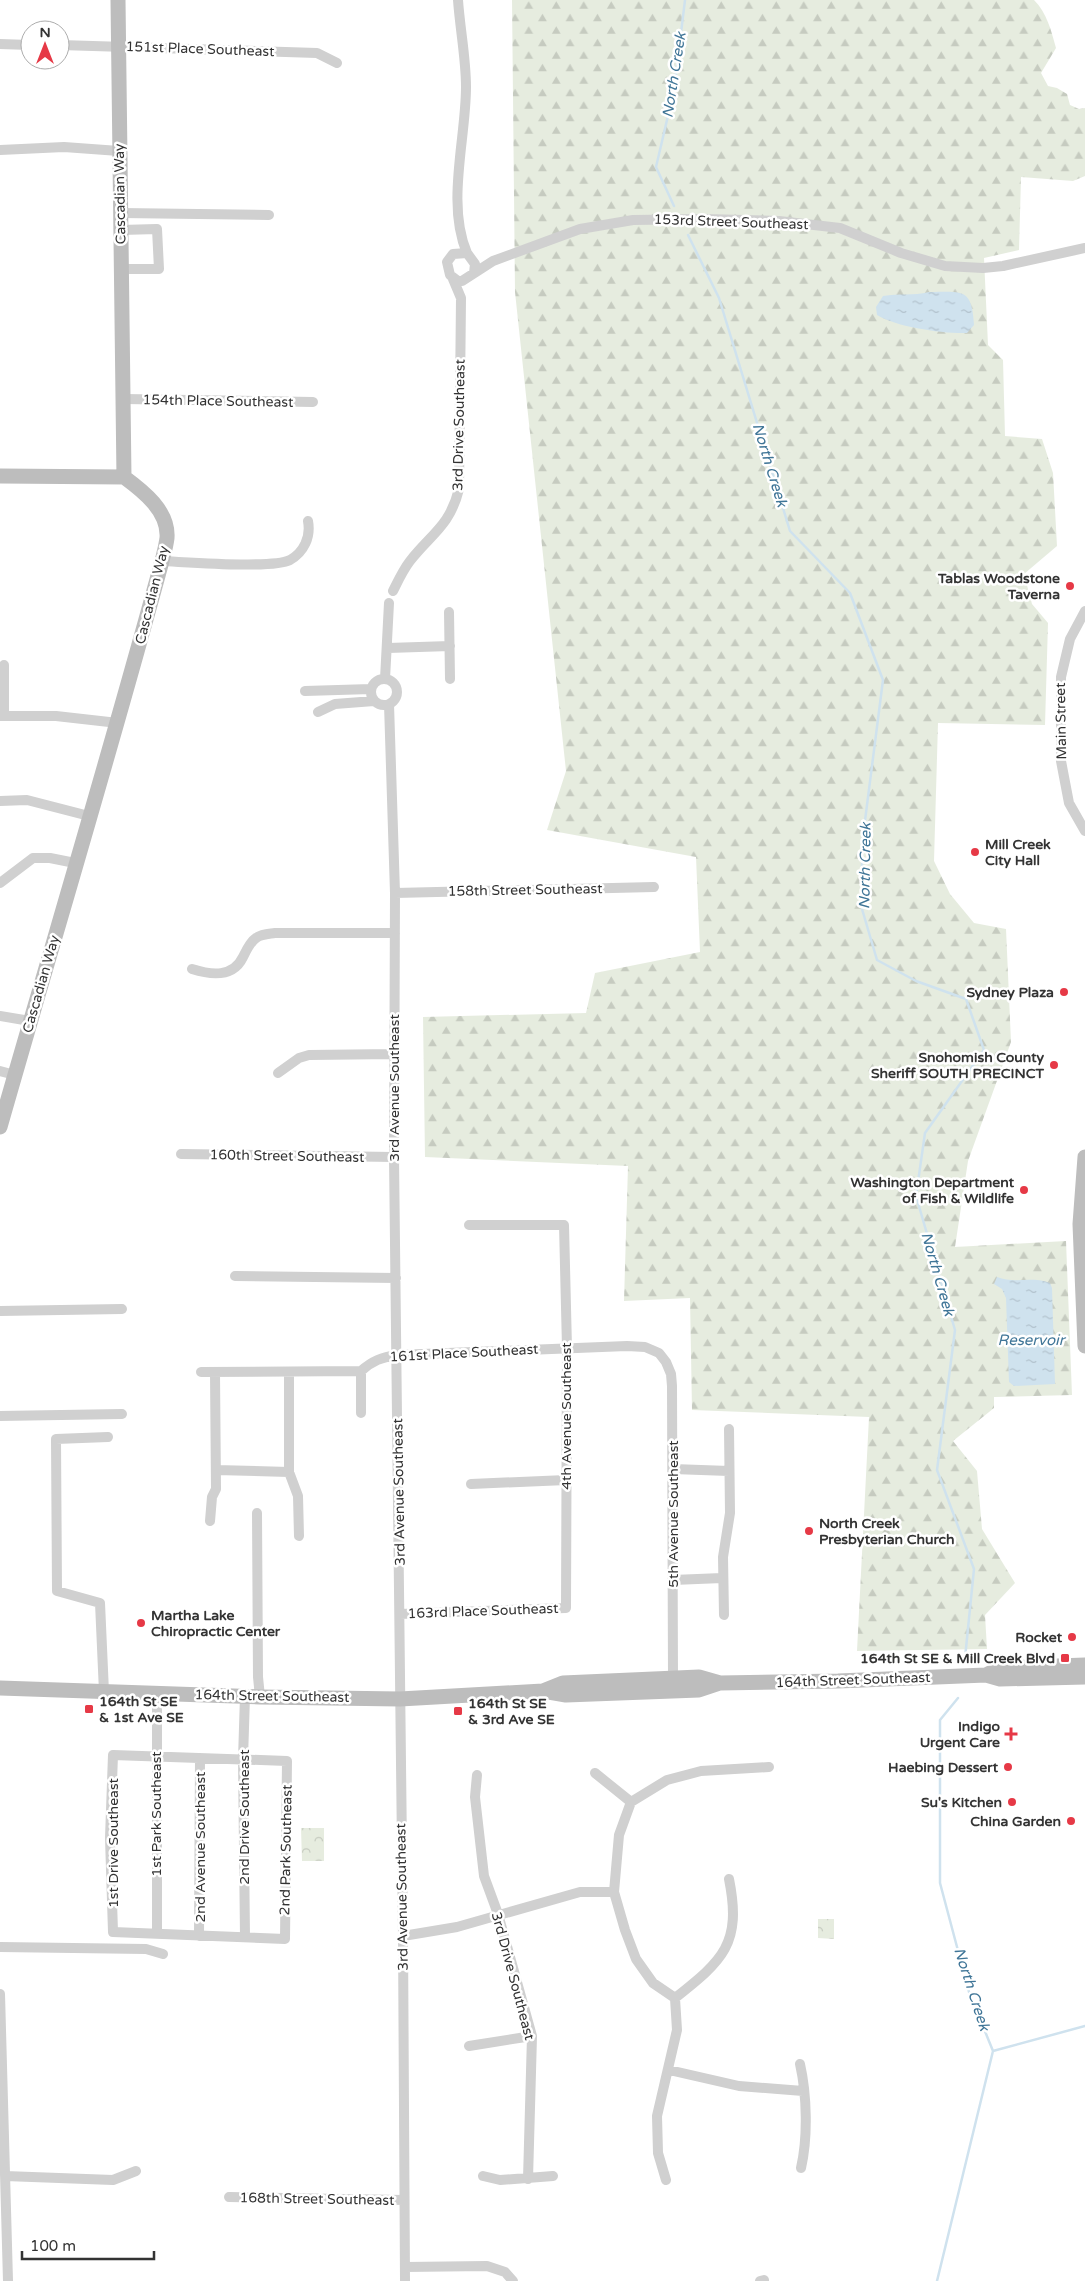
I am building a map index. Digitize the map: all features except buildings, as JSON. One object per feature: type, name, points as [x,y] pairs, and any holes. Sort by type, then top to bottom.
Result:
[{"type":"street","name":"Cascadian Way","points":[[0,1127],[118,722],[167,537],[166,526],[157,508],[146,493],[124,476],[118,0]]},
{"type":"street","points":[[458,0],[466,88],[459,164],[460,236],[446,266],[453,279],[462,281],[472,275],[475,264],[460,236]]},
{"type":"street","points":[[0,44],[20,44]]},
{"type":"street","name":"151st Place Southeast","points":[[70,45],[317,53],[336,63]]},
{"type":"street","points":[[0,150],[64,147],[120,151]]},
{"type":"street","points":[[121,213],[270,215]]},
{"type":"street","name":"153rd Street Southeast","points":[[472,275],[494,261],[580,229],[633,220],[780,221],[840,228],[901,253],[945,266],[983,268],[1003,266],[1085,248]]},
{"type":"street","points":[[121,230],[157,229],[159,269],[122,269]]},
{"type":"street","points":[[450,258],[457,252],[494,261]]},
{"type":"street","name":"3rd Drive Southeast","points":[[461,298],[472,275]]},
{"type":"street","name":"3rd Drive Southeast","points":[[392,591],[410,561],[446,522],[456,504],[459,489],[461,298],[453,279]]},
{"type":"street","name":"154th Place Southeast","points":[[124,399],[313,402]]},
{"type":"street","points":[[0,476],[124,476]]},
{"type":"street","points":[[162,561],[269,564],[289,560],[303,549],[310,532],[308,521]]},
{"type":"street","points":[[385,680],[389,603]]},
{"type":"street","name":"Main Street","points":[[1085,611],[1070,640],[1061,677],[1061,761],[1069,803],[1085,830]]},
{"type":"street","points":[[449,612],[450,678]]},
{"type":"street","points":[[388,648],[450,646]]},
{"type":"street","points":[[4,665],[2,716],[56,716],[118,722]]},
{"type":"street","points":[[318,712],[335,704],[374,701],[381,705],[389,704],[395,698],[397,690],[393,683],[385,680],[376,682],[371,689],[374,701]]},
{"type":"street","points":[[305,691],[371,689]]},
{"type":"street","name":"3rd Avenue Southeast","points":[[389,704],[395,893],[394,1157],[400,1614],[405,2281]]},
{"type":"street","points":[[0,801],[27,800],[90,816]]},
{"type":"street","points":[[0,883],[32,858],[50,858],[76,863]]},
{"type":"street","name":"158th Street Southeast","points":[[395,893],[654,887]]},
{"type":"street","points":[[192,969],[219,974],[230,971],[237,966],[248,947],[257,937],[274,933],[395,932]]},
{"type":"street","points":[[0,1016],[30,1020]]},
{"type":"street","points":[[278,1073],[299,1058],[309,1055],[394,1054]]},
{"type":"street","points":[[0,1071],[15,1075]]},
{"type":"street","name":"160th Street Southeast","points":[[181,1154],[394,1157]]},
{"type":"street","points":[[1085,1157],[1080,1207],[1085,1346]]},
{"type":"street","name":"4th Avenue Southeast","points":[[469,1225],[564,1225],[567,1348],[566,1608]]},
{"type":"street","points":[[235,1276],[396,1278]]},
{"type":"street","points":[[0,1312],[122,1309]]},
{"type":"street","name":"161st Place Southeast","points":[[361,1371],[370,1363],[397,1355],[627,1346],[645,1347],[659,1354]]},
{"type":"street","name":"5th Avenue Southeast","points":[[659,1354],[671,1374],[673,1678]]},
{"type":"street","points":[[201,1372],[361,1371],[361,1413]]},
{"type":"street","points":[[210,1521],[212,1497],[216,1488],[215,1372]]},
{"type":"street","points":[[289,1372],[289,1472],[298,1496],[299,1536]]},
{"type":"street","points":[[0,1416],[122,1414]]},
{"type":"street","points":[[724,1615],[722,1557],[730,1513],[729,1429]]},
{"type":"street","points":[[104,1692],[100,1603],[57,1591],[56,1439],[108,1437]]},
{"type":"street","points":[[673,1469],[728,1471]]},
{"type":"street","points":[[216,1470],[289,1472]]},
{"type":"street","points":[[471,1484],[566,1480]]},
{"type":"street","name":"2nd Drive Southeast","points":[[245,1938],[244,1759],[252,1697],[258,1677],[257,1513]]},
{"type":"street","points":[[673,1580],[722,1578]]},
{"type":"street","name":"163rd Place Southeast","points":[[400,1614],[566,1608]]},
{"type":"street","name":"164th Street Southeast","points":[[986,1675],[1000,1668],[1085,1665]]},
{"type":"street","name":"164th Street Southeast","points":[[543,1692],[563,1683],[699,1677],[720,1683],[838,1681],[986,1675],[1000,1679],[1085,1677]]},
{"type":"street","name":"164th Street Southeast","points":[[0,1688],[252,1697],[400,1698],[543,1692],[566,1696],[699,1690],[720,1683]]},
{"type":"street","name":"1st Park Southeast","points":[[157,1694],[157,1934]]},
{"type":"street","name":"1st Drive Southeast","points":[[156,1756],[113,1755],[110,1838],[113,1932],[157,1934]]},
{"type":"street","points":[[156,1756],[244,1759]]},
{"type":"street","name":"2nd Avenue Southeast","points":[[199,1936],[200,1758]]},
{"type":"street","name":"2nd Park Southeast","points":[[244,1759],[287,1760],[286,1939],[245,1938]]},
{"type":"street","points":[[675,1998],[653,1983],[636,1959],[614,1892],[619,1835],[631,1802],[667,1780],[702,1771],[769,1768]]},
{"type":"street","points":[[594,1773],[631,1802]]},
{"type":"street","name":"3rd Drive Southeast","points":[[477,1775],[475,1797],[484,1876],[498,1914],[532,2036],[528,2179]]},
{"type":"street","points":[[675,1998],[709,1971],[727,1947],[734,1916],[729,1879]]},
{"type":"street","points":[[403,1936],[457,1927],[580,1892],[614,1892]]},
{"type":"street","points":[[157,1934],[245,1938]]},
{"type":"street","points":[[0,1947],[146,1950],[163,1954]]},
{"type":"street","points":[[0,1994],[5,2176],[4,2268],[8,2281]]},
{"type":"street","points":[[666,2180],[658,2153],[656,2128],[658,2104],[669,2070],[678,2030],[675,1998]]},
{"type":"street","points":[[469,2046],[532,2036]]},
{"type":"street","points":[[800,2064],[806,2146],[801,2168]]},
{"type":"street","points":[[669,2070],[739,2086],[803,2091]]},
{"type":"street","points":[[5,2176],[112,2180],[136,2170]]},
{"type":"street","points":[[483,2176],[500,2180],[553,2176]]},
{"type":"street","name":"168th Street Southeast","points":[[230,2197],[404,2200]]},
{"type":"street","points":[[405,2267],[487,2266],[505,2272],[512,2281]]},
{"type":"green space","points":[[512,0],[1034,0],[1045,16],[1056,48],[1041,73],[1048,86],[1057,88],[1067,94],[1070,105],[1079,109],[1085,108],[1085,176],[1073,181],[1021,177],[1019,250],[984,258],[988,345],[1003,360],[1005,436],[1042,439],[1053,473],[1057,546],[1024,574],[1032,604],[1048,623],[1045,725],[938,723],[934,861],[950,894],[974,923],[1006,929],[1011,1042],[968,1161],[955,1247],[1066,1241],[1072,1395],[994,1397],[994,1408],[953,1441],[977,1471],[982,1529],[1015,1583],[985,1615],[987,1649],[857,1651],[869,1417],[692,1410],[690,1298],[624,1301],[628,1166],[425,1157],[423,1017],[586,1013],[595,973],[700,952],[696,857],[547,830],[566,771],[515,292]]},
{"type":"green space","points":[[301,1828],[324,1828],[324,1861],[302,1861]]},
{"type":"green space","points":[[818,1919],[834,1919],[834,1939],[818,1938]]},
{"type":"water","points":[[929,292],[957,292],[968,298],[973,313],[974,325],[967,333],[921,329],[896,323],[877,315],[876,307],[883,296]]},
{"type":"water","name":"Reservoir","points":[[997,1277],[1010,1280],[1036,1280],[1050,1283],[1052,1288],[1055,1384],[1014,1386],[1009,1382],[1006,1298],[1002,1289],[994,1284]]},
{"type":"waterway","name":"North Creek","points":[[674,206],[656,167],[674,90],[685,0]]},
{"type":"waterway","name":"North Creek","points":[[688,235],[719,298],[790,531],[850,593],[883,680],[862,844],[862,909],[877,960],[916,981],[966,999],[984,1050],[925,1133],[916,1196],[955,1330],[937,1470],[974,1569],[965,1658]]},
{"type":"waterway","name":"North Creek","points":[[937,2281],[993,2051],[969,1992],[940,1883],[940,1720],[958,1698]]},
{"type":"waterway","points":[[993,2051],[1085,2026]]},
{"type":"place","name":"Tablas Woodstone Taverna","points":[[1070,586]]},
{"type":"place","name":"Mill Creek City Hall","points":[[975,852]]},
{"type":"place","name":"Sydney Plaza","points":[[1064,992]]},
{"type":"place","name":"Snohomish County Sheriff SOUTH PRECINCT","points":[[1054,1065]]},
{"type":"place","name":"Washington Department of Fish & Wildlife","points":[[1024,1190]]},
{"type":"place","name":"North Creek Presbyterian Church","points":[[809,1531]]},
{"type":"place","name":"Martha Lake Chiropractic Center","points":[[141,1623]]},
{"type":"place","name":"Rocket","points":[[1072,1637]]},
{"type":"place","name":"164th St SE & Mill Creek Blvd","points":[[1065,1658]]},
{"type":"place","name":"164th St SE & 1st Ave SE","points":[[89,1709]]},
{"type":"place","name":"164th St SE & 3rd Ave SE","points":[[458,1711]]},
{"type":"place","name":"Indigo Urgent Care","points":[[1011,1734]]},
{"type":"place","name":"Haebing Dessert","points":[[1008,1767]]},
{"type":"place","name":"Su's Kitchen","points":[[1012,1802]]},
{"type":"place","name":"China Garden","points":[[1071,1821]]}]
